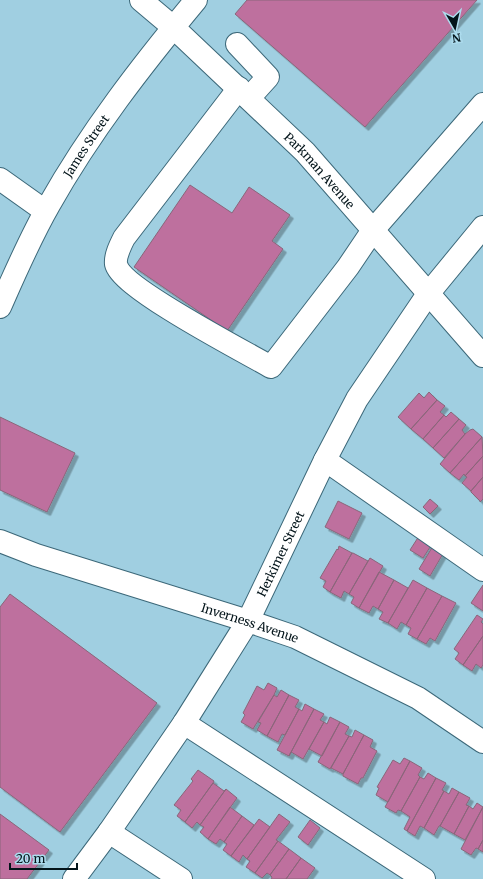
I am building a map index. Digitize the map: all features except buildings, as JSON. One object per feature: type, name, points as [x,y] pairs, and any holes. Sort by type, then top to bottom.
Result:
[{"type":"street","name":"Parkman Avenue","points":[[141,0],[173,27],[305,152],[483,356]]},
{"type":"street","name":"James Street","points":[[0,307],[19,264],[46,211],[83,149],[126,86],[196,0]]},
{"type":"street","points":[[237,44],[268,77],[244,93],[124,238],[118,251],[116,264],[121,274],[158,303],[271,367],[348,267],[373,230],[483,104]]},
{"type":"street","points":[[0,179],[46,211]]},
{"type":"street","name":"Herkimer Street","points":[[74,879],[109,832],[184,722],[248,621],[325,460],[357,399],[428,294],[483,227]]},
{"type":"street","points":[[325,460],[483,570]]},
{"type":"street","name":"Inverness Avenue","points":[[0,541],[36,555],[248,621],[295,638],[418,698],[483,742]]},
{"type":"street","points":[[184,722],[424,879]]},
{"type":"street","points":[[109,832],[181,879]]}]
